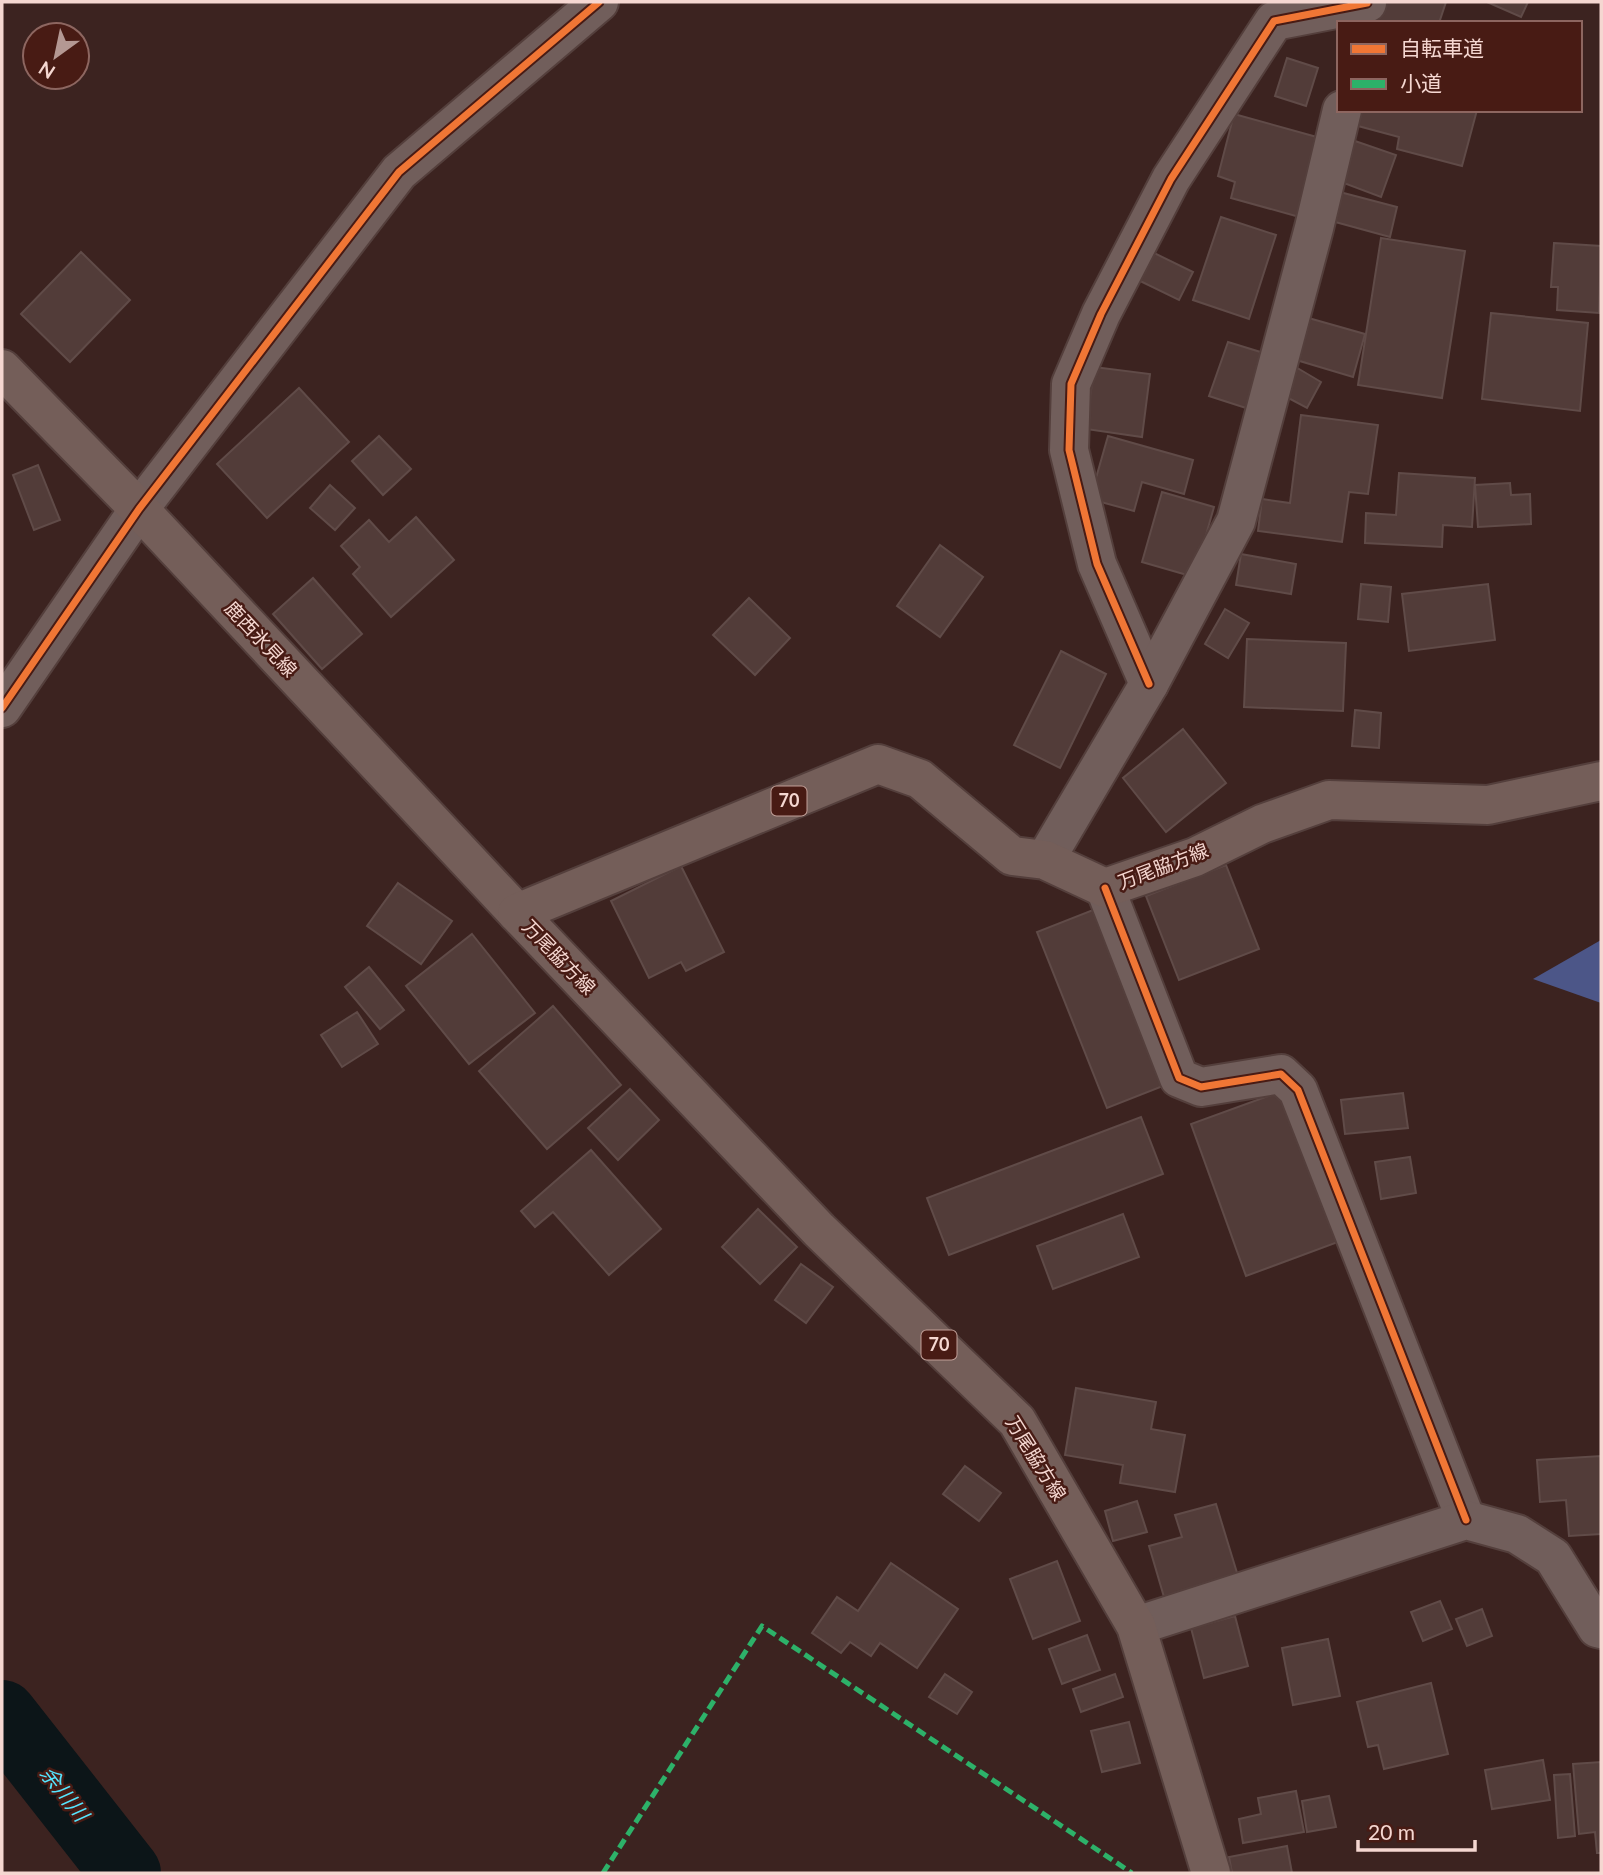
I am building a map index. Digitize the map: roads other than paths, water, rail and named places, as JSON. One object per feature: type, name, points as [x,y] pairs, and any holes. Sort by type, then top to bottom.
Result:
[{"type":"main road","name":"鹿西氷見線","points":[[2,369],[139,509],[517,913]]},
{"type":"main road","name":"万尾脇方線","points":[[1211,1873],[1136,1626],[1017,1421],[820,1230],[517,913],[878,764],[920,779],[1012,856],[1045,860],[1105,888],[1195,857],[1262,824],[1329,800],[1488,805],[1601,782]]},
{"type":"street","points":[[2,708],[139,509],[398,172],[599,2]]},
{"type":"street","points":[[1149,684],[1097,564],[1069,450],[1071,384],[1101,314],[1263,11],[1367,2],[1363,21]]},
{"type":"street","points":[[1045,860],[1149,684],[1236,521],[1314,228],[1342,112]]},
{"type":"street","points":[[1105,888],[1179,1078],[1200,1087],[1281,1074],[1298,1090],[1466,1520]]},
{"type":"street","points":[[1136,1626],[1466,1520],[1517,1534],[1553,1557],[1597,1628],[1601,1629]]},
{"type":"waterway","name":"余川川","points":[[2,1715],[126,1873]]}]
